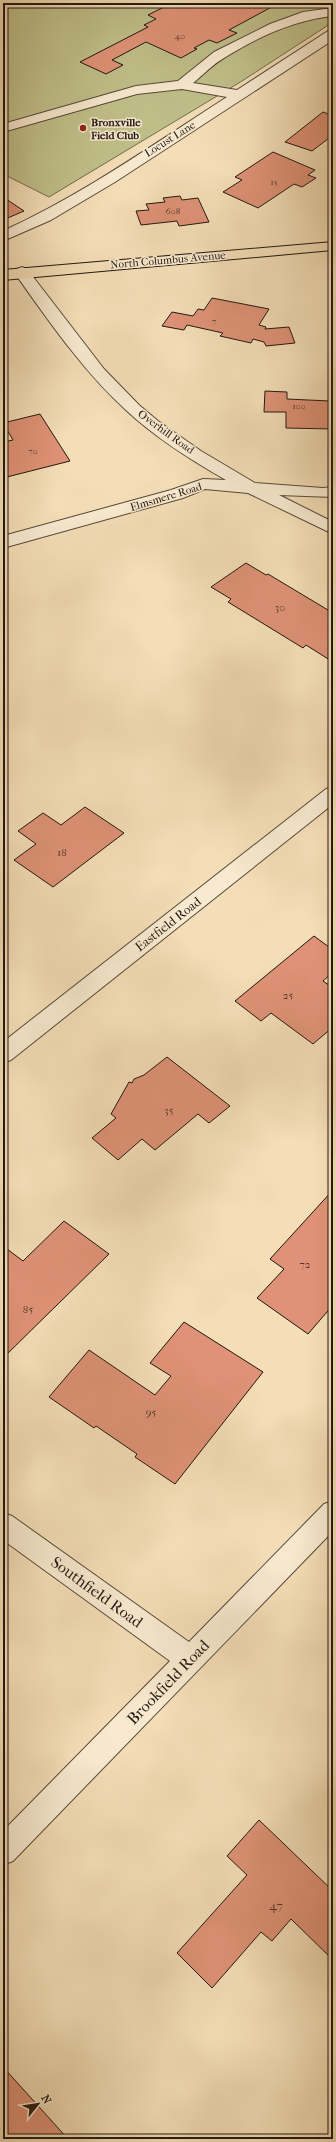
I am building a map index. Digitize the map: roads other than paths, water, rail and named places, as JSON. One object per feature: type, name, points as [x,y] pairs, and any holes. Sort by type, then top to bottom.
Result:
[{"type":"main road","name":"North Columbus Avenue","points":[[3,275],[22,272],[333,246]]},
{"type":"street","points":[[182,86],[219,55],[275,27],[308,16],[333,12]]},
{"type":"street","name":"Locust Lane","points":[[3,237],[46,217],[110,179],[159,145],[241,95],[333,34]]},
{"type":"street","points":[[3,128],[136,90],[182,86],[241,95]]},
{"type":"street","name":"Overhill Road","points":[[22,272],[97,371],[151,424],[246,486],[333,529]]},
{"type":"street","name":"Elmsmere Road","points":[[3,542],[177,494],[203,484],[246,486],[322,494],[333,492]]},
{"type":"street","name":"Eastfield Road","points":[[3,1054],[333,794]]},
{"type":"street","name":"Brookfield Road","points":[[3,1851],[333,1514]]},
{"type":"street","name":"Southfield Road","points":[[3,1525],[190,1659]]},
{"type":"place","name":"Bronxville Field Club","points":[[83,128]]}]
